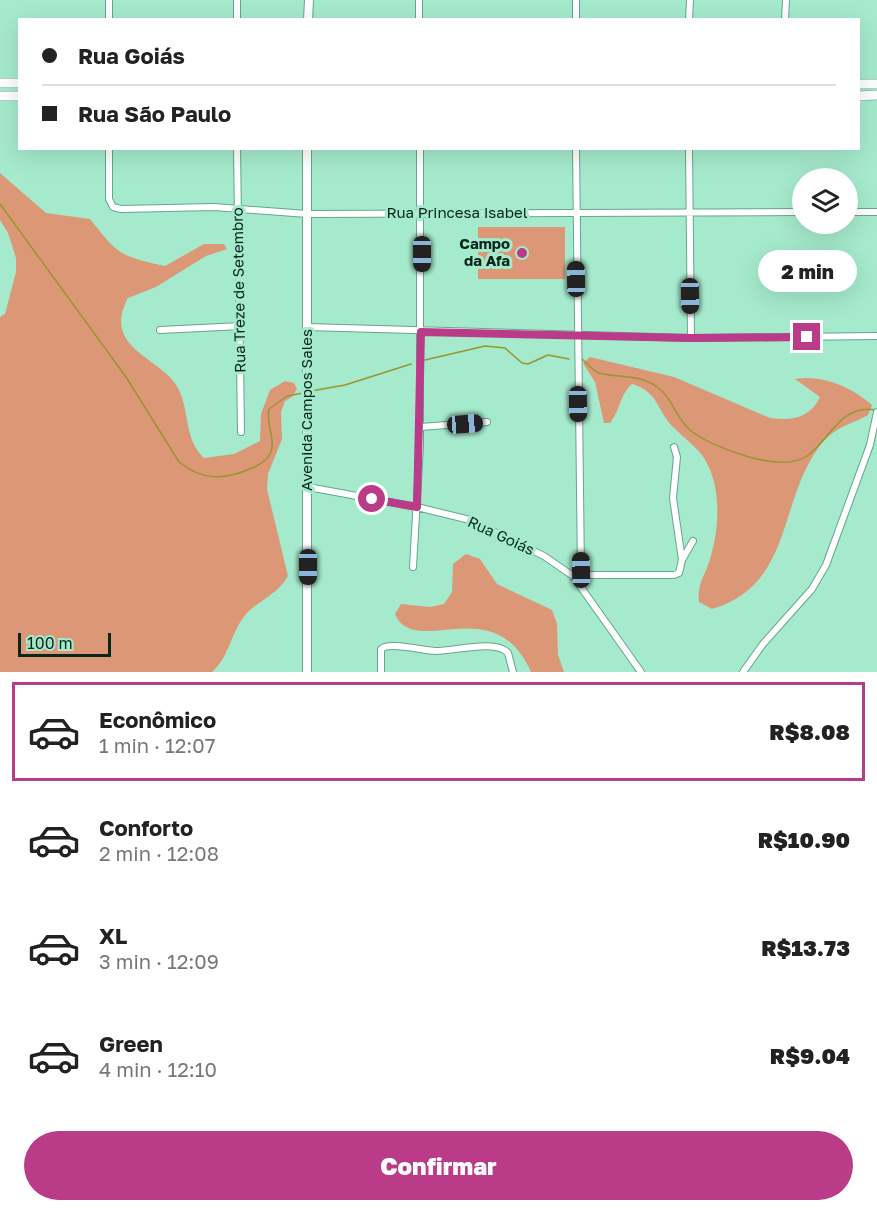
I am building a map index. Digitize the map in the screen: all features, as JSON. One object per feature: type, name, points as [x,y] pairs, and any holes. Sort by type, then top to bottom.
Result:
[{"type":"main road","points":[[0,83],[18,83]]},
{"type":"main road","points":[[860,84],[877,84]]},
{"type":"main road","points":[[860,96],[877,95]]},
{"type":"main road","points":[[0,96],[18,96]]},
{"type":"street","points":[[109,0],[109,18]]},
{"type":"street","points":[[237,0],[237,18]]},
{"type":"street","points":[[308,18],[309,0]]},
{"type":"street","points":[[419,0],[419,18]]},
{"type":"street","points":[[576,0],[576,18]]},
{"type":"street","points":[[689,18],[690,0]]},
{"type":"street","points":[[785,18],[786,0]]},
{"type":"street","name":"Rua Princesa Isabel","points":[[109,150],[109,199],[113,207],[238,208],[307,214],[792,212]]},
{"type":"street","name":"Rua Treze de Setembro","points":[[237,150],[241,432]]},
{"type":"street","name":"Avenida Campos Sales","points":[[307,150],[307,672]]},
{"type":"street","points":[[413,567],[420,427],[422,212],[420,150]]},
{"type":"street","points":[[576,150],[576,334],[581,575]]},
{"type":"street","points":[[689,150],[691,338]]},
{"type":"street","points":[[858,212],[877,212]]},
{"type":"street","points":[[160,330],[241,326]]},
{"type":"street","points":[[307,327],[691,338],[877,336]]},
{"type":"street","points":[[743,672],[762,644],[818,580],[863,465],[877,413]]},
{"type":"street","points":[[420,427],[487,422]]},
{"type":"street","points":[[674,447],[677,457],[673,498],[682,560]]},
{"type":"street","name":"Rua Goiás","points":[[308,488],[417,507],[470,520],[544,556],[573,576],[641,672]]},
{"type":"street","points":[[573,576],[675,575],[680,570],[682,560],[693,541]]},
{"type":"street","points":[[381,672],[382,648],[390,645],[438,651],[496,646],[505,649],[510,656],[513,672]]},
{"type":"shaded area","points":[[0,173],[46,213],[90,219],[114,247],[128,256],[165,266],[204,244],[224,244],[227,249],[206,256],[156,287],[128,298],[122,316],[122,330],[128,342],[172,379],[179,390],[193,443],[204,458],[234,454],[260,441],[261,414],[270,390],[285,381],[294,383],[297,389],[292,397],[285,401],[281,412],[282,439],[268,474],[267,489],[288,576],[278,589],[253,607],[243,618],[222,660],[212,672],[0,672],[0,317],[5,314],[16,272],[16,258],[8,233],[0,220]]},
{"type":"shaded area","name":"Campo da Afa","points":[[478,227],[565,227],[565,279],[478,279]]},
{"type":"shaded area","points":[[590,357],[674,377],[770,418],[786,419],[800,416],[806,414],[816,404],[820,397],[795,379],[815,378],[836,383],[872,405],[868,415],[836,431],[819,447],[796,492],[771,562],[757,581],[738,597],[712,609],[699,602],[700,584],[713,546],[717,519],[716,492],[708,466],[699,451],[672,426],[656,401],[641,387],[632,384],[610,423],[604,423],[595,382],[583,363]]},
{"type":"shaded area","points":[[466,554],[480,559],[497,584],[552,610],[557,624],[558,655],[564,672],[531,672],[515,647],[497,634],[477,629],[419,631],[405,626],[395,614],[401,604],[430,607],[444,604],[452,592],[453,564]]},
{"type":"waterway","points":[[0,204],[126,377],[179,462],[196,473],[214,477],[233,475],[262,462],[269,456],[272,449],[268,420],[269,409],[287,396],[303,393]]},
{"type":"waterway","points":[[425,360],[485,346],[505,348],[522,363],[528,364],[548,355],[569,359]]},
{"type":"waterway","points":[[582,359],[599,373],[636,378],[657,387],[667,396],[681,420],[690,430],[714,444],[747,457],[781,462],[796,461],[815,449],[845,417],[864,409],[876,410]]},
{"type":"waterway","points":[[311,391],[345,385],[411,364]]},
{"type":"place","name":"Campo da Afa","points":[[522,253]]},
{"type":"route","points":[[372,499],[417,507],[421,332],[691,338],[807,337]]}]
